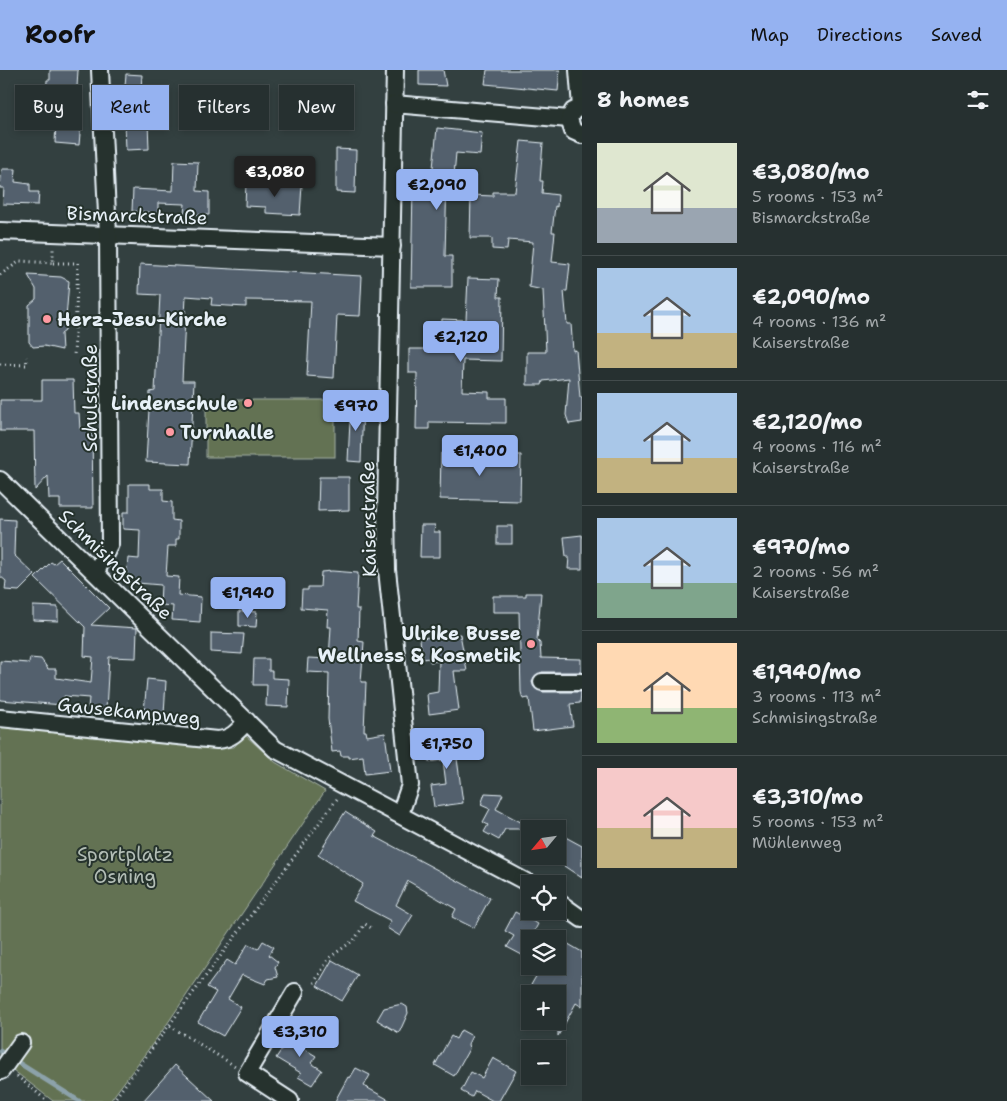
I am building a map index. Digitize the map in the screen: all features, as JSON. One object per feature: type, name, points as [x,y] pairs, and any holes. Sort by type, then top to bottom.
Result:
[{"type":"street","name":"Schulstraße","points":[[96,572],[110,544],[108,234],[100,70]]},
{"type":"street","name":"Kaiserstraße","points":[[395,70],[386,511],[387,570],[410,785],[400,814]]},
{"type":"street","points":[[578,70],[582,107],[573,111],[569,119],[573,131],[582,135]]},
{"type":"street","points":[[394,104],[569,119]]},
{"type":"street","name":"Bismarckstraße","points":[[0,230],[392,246]]},
{"type":"street","name":"Schmisingstraße","points":[[0,480],[275,749],[521,879]]},
{"type":"street","points":[[542,682],[582,682]]},
{"type":"street","name":"Gausekampweg","points":[[0,718],[217,740],[226,739],[234,735],[247,721]]},
{"type":"street","points":[[566,908],[582,919]]},
{"type":"street","points":[[290,1101],[247,1073],[296,992]]},
{"type":"street","points":[[3,1068],[21,1043]]},
{"type":"path","points":[[53,263],[54,232]]},
{"type":"path","points":[[0,274],[20,261],[78,263],[74,357]]},
{"type":"path","points":[[0,364],[26,364],[26,357]]},
{"type":"path","points":[[113,1101],[345,786]]},
{"type":"path","points":[[314,982],[329,958],[354,940],[365,924],[374,928]]},
{"type":"path","points":[[170,1026],[247,1073]]},
{"type":"path","points":[[3,1068],[47,1101]]},
{"type":"green space","points":[[206,400],[335,400],[335,457],[206,457]]},
{"type":"green space","name":"Sportplatz Osning","points":[[0,727],[220,748],[234,747],[245,735],[275,762],[325,791],[165,1027],[110,1101],[53,1101],[0,1060]]},
{"type":"building","points":[[50,70],[78,70],[77,85],[47,85],[47,80],[50,80]]},
{"type":"building","points":[[419,70],[443,70],[446,86],[419,85]]},
{"type":"building","points":[[487,70],[560,70],[558,91],[485,84]]},
{"type":"building","points":[[126,74],[142,75],[141,85],[125,85]]},
{"type":"building","points":[[437,128],[482,133],[480,155],[456,153],[454,175],[447,175],[445,256],[452,256],[452,287],[411,287],[413,189],[431,188]]},
{"type":"building","points":[[56,130],[80,130],[79,145],[55,143]]},
{"type":"building","points":[[125,130],[148,130],[149,149],[126,150]]},
{"type":"building","points":[[521,141],[543,143],[540,181],[543,181],[542,193],[558,195],[552,232],[555,232],[552,262],[570,264],[567,291],[564,291],[567,324],[571,324],[573,351],[576,350],[580,397],[582,397],[582,422],[569,424],[566,415],[569,378],[543,381],[542,385],[527,385],[527,352],[546,352],[543,290],[529,287],[533,242],[508,240],[507,250],[492,249],[492,238],[470,238],[471,195],[493,196],[493,192],[515,192]]},
{"type":"building","points":[[336,149],[356,150],[355,193],[336,192]]},
{"type":"building","points":[[174,161],[198,162],[197,191],[209,192],[209,215],[184,214],[185,204],[158,203],[158,213],[132,211],[133,189],[173,191]]},
{"type":"building","points":[[2,169],[16,169],[15,182],[30,184],[30,192],[39,192],[38,205],[3,204],[4,188],[0,188]]},
{"type":"building","points":[[246,183],[302,185],[300,215],[266,213],[266,207],[245,206]]},
{"type":"building","points":[[140,264],[362,276],[360,316],[337,315],[334,378],[307,376],[311,301],[246,300],[246,307],[211,305],[212,298],[186,296],[182,381],[194,381],[190,464],[146,462],[150,392],[155,391],[160,295],[139,294]]},
{"type":"building","name":"Herz-Jesu-Kirche","points":[[28,275],[61,277],[69,281],[65,331],[61,334],[62,350],[44,346],[33,347],[29,342],[29,305],[36,299],[36,289]]},
{"type":"building","points":[[468,278],[499,279],[498,297],[502,297],[501,361],[463,360],[462,391],[489,392],[489,398],[506,398],[506,423],[429,422],[429,429],[416,429],[417,373],[409,373],[409,349],[441,349],[442,319],[466,320]]},
{"type":"building","points":[[42,380],[73,380],[74,413],[79,413],[80,429],[92,429],[93,508],[60,508],[60,499],[49,499],[48,476],[35,490],[34,431],[0,431],[0,400],[42,400]]},
{"type":"building","points":[[351,401],[363,402],[361,462],[348,461]]},
{"type":"building","points":[[441,453],[521,455],[520,501],[440,499]]},
{"type":"building","points":[[319,477],[349,477],[349,510],[318,511]]},
{"type":"building","points":[[129,484],[150,484],[150,489],[163,489],[163,501],[172,502],[172,520],[179,521],[179,539],[176,539],[176,546],[168,546],[166,576],[179,577],[178,595],[201,597],[200,622],[172,620],[173,606],[160,605],[161,585],[126,582],[128,558],[139,559],[140,530],[123,529],[123,512],[129,512]]},
{"type":"building","points":[[0,519],[15,520],[14,555],[35,575],[19,591],[5,590],[6,581],[0,576]]},
{"type":"building","points":[[421,525],[435,525],[434,532],[440,532],[440,557],[420,557]]},
{"type":"building","points":[[497,526],[512,526],[512,544],[497,544]]},
{"type":"building","points":[[582,535],[582,569],[568,569],[569,557],[566,557],[564,537]]},
{"type":"building","points":[[60,559],[109,608],[91,625],[137,628],[136,658],[109,657],[106,710],[88,708],[89,698],[64,696],[63,705],[0,700],[0,661],[29,663],[30,658],[41,659],[48,669],[56,669],[56,678],[91,683],[93,657],[84,656],[85,627],[35,578],[51,562],[54,564]]},
{"type":"building","points":[[321,572],[358,573],[356,609],[359,609],[358,641],[364,642],[361,682],[366,682],[364,731],[366,731],[367,736],[385,733],[390,771],[365,774],[363,756],[349,758],[349,756],[341,756],[340,751],[332,752],[328,719],[329,673],[307,672],[308,658],[329,659],[331,627],[327,627],[328,610],[301,608],[302,590],[308,590],[308,587],[320,587]]},
{"type":"building","points":[[526,593],[541,593],[537,640],[540,643],[541,658],[581,659],[581,672],[542,672],[534,677],[532,682],[534,687],[542,692],[581,692],[580,703],[570,704],[573,726],[533,731],[529,698],[523,699],[521,692],[519,612],[493,612],[493,596],[526,596]]},
{"type":"building","points":[[33,606],[58,607],[58,621],[33,620]]},
{"type":"building","points":[[239,611],[257,612],[256,627],[239,626]]},
{"type":"building","points":[[211,633],[244,634],[242,654],[211,652]]},
{"type":"building","points":[[460,634],[467,671],[454,671],[459,710],[429,714],[427,694],[438,692],[439,661],[430,662],[430,658],[422,659],[420,638]]},
{"type":"building","points":[[254,659],[269,659],[269,671],[272,671],[272,678],[289,679],[288,707],[266,706],[267,685],[253,685]]},
{"type":"building","points":[[147,679],[166,681],[164,714],[144,712]]},
{"type":"building","points":[[463,735],[465,750],[456,751],[463,803],[434,807],[431,786],[446,784],[443,760],[428,762],[426,741]]},
{"type":"building","points":[[485,793],[503,794],[496,809],[521,822],[521,829],[505,829],[499,840],[484,832],[488,825],[483,822],[490,809],[481,805]]},
{"type":"building","points":[[345,812],[377,832],[374,836],[490,898],[474,928],[452,917],[456,909],[408,881],[396,905],[413,915],[400,936],[387,928],[391,921],[353,901],[363,884],[318,855]]},
{"type":"building","points":[[566,837],[582,846],[582,878],[562,865],[566,865]]},
{"type":"building","points":[[515,912],[521,915],[521,920],[530,920],[538,924],[535,930],[521,930],[521,954],[507,947],[514,936],[505,931]]},
{"type":"building","points":[[263,941],[274,947],[269,955],[278,962],[275,967],[278,977],[268,979],[265,984],[242,975],[228,999],[241,1007],[223,1036],[198,1022],[216,992],[207,987],[227,960],[235,965],[248,944],[258,949]]},
{"type":"building","points":[[566,943],[582,952],[582,1007],[576,1003],[566,1021],[566,985],[531,985],[537,975],[566,975]]},
{"type":"building","points":[[332,960],[358,975],[342,1001],[317,986]]},
{"type":"building","points":[[402,1004],[407,1007],[408,1013],[399,1033],[377,1020],[384,1008]]},
{"type":"building","points":[[295,1029],[308,1036],[301,1047],[316,1056],[311,1063],[322,1070],[312,1085],[298,1077],[301,1073],[276,1058]]},
{"type":"building","points":[[461,1030],[472,1036],[468,1044],[469,1049],[454,1076],[435,1065],[451,1036],[456,1039]]},
{"type":"building","points":[[493,1058],[516,1071],[499,1101],[493,1101],[475,1091],[472,1097],[461,1091],[471,1072],[482,1078]]},
{"type":"building","points":[[175,1065],[214,1101],[143,1101]]},
{"type":"building","points":[[356,1068],[370,1075],[364,1086],[391,1101],[335,1101],[348,1077],[350,1078]]},
{"type":"waterway","points":[[0,1051],[79,1101]]},
{"type":"place","name":"Herz-Jesu-Kirche","points":[[47,319]]},
{"type":"place","name":"Lindenschule","points":[[248,403]]},
{"type":"place","name":"Turnhalle","points":[[170,432]]},
{"type":"place","name":"Ulrike Busse Wellness & Kosmetik","points":[[531,644]]}]
